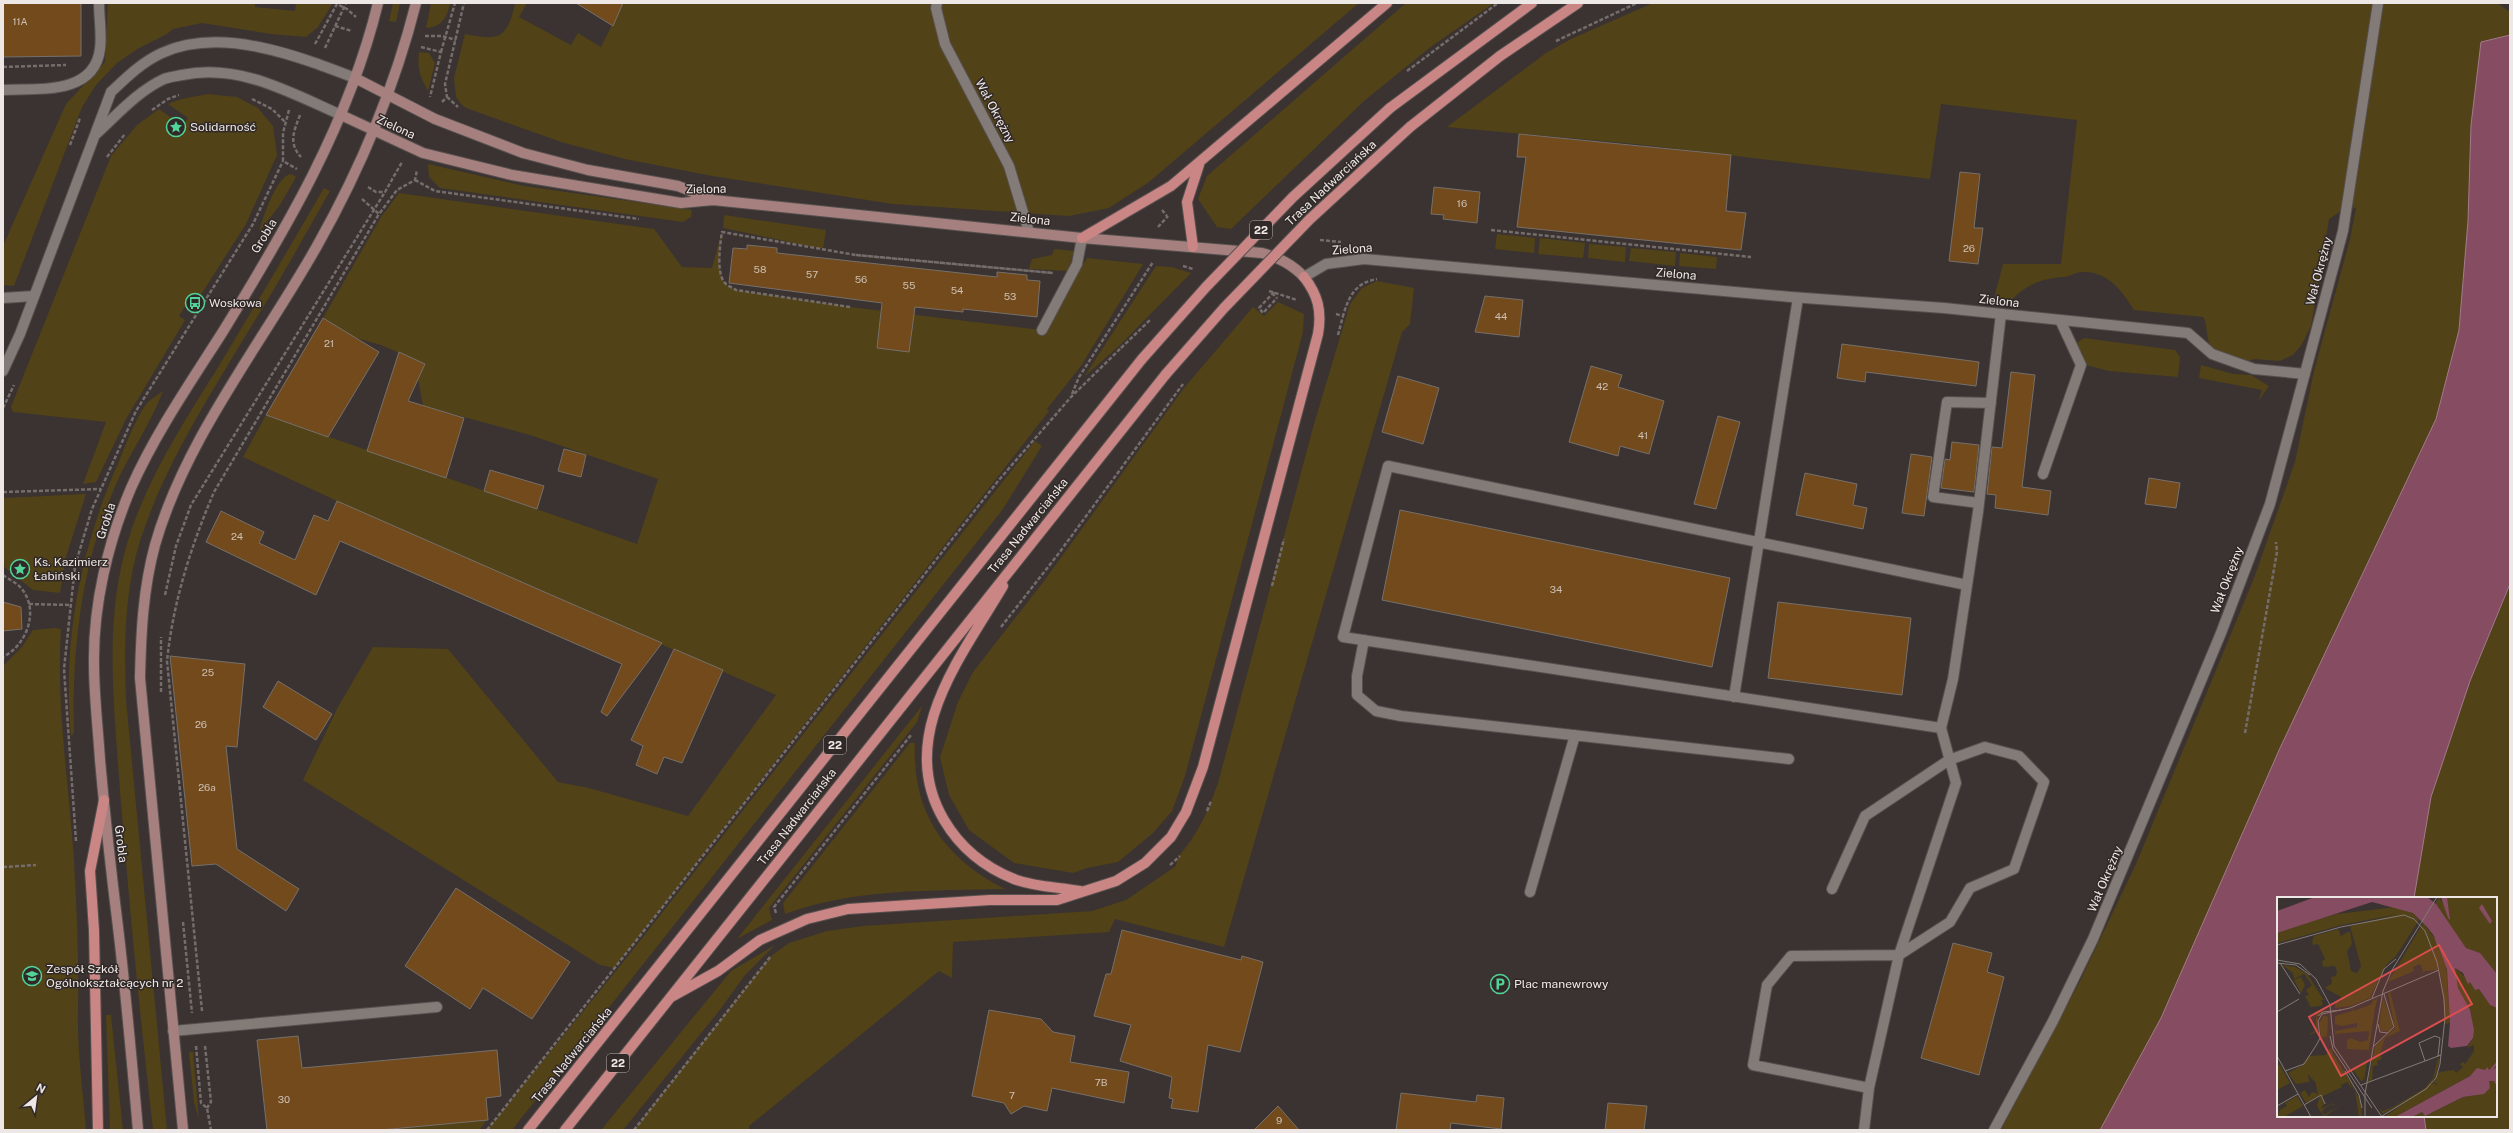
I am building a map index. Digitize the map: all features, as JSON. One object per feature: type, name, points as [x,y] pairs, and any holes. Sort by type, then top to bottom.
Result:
[{"type":"main road","name":"Grobla","points":[[138,1130],[104,800],[94,662],[100,590],[119,522],[132,488],[154,445],[296,207],[341,115],[355,78],[378,3]]},
{"type":"main road","points":[[183,1130],[140,678],[142,619],[149,568],[170,502],[197,444],[316,248],[348,190],[375,132],[389,95],[416,3]]},
{"type":"main road","points":[[1082,238],[1156,196],[1199,163],[1387,3]]},
{"type":"main road","name":"Trasa Nadwarciańska","points":[[528,1130],[1142,360],[1206,287],[1293,197],[1390,108],[1532,3]]},
{"type":"main road","name":"Trasa Nadwarciańska","points":[[565,1130],[1020,556],[1166,374],[1224,308],[1310,219],[1410,127],[1500,56],[1578,3]]},
{"type":"main road","points":[[355,78],[435,119],[542,159],[616,176],[678,186],[714,200]]},
{"type":"main road","name":"Zielona","points":[[341,115],[422,153],[546,182],[681,202],[714,200],[1082,238],[1262,253],[1278,258],[1293,266],[1304,277]]},
{"type":"main road","points":[[1193,247],[1187,202],[1199,163]]},
{"type":"main road","points":[[671,996],[718,971],[744,950],[782,928],[807,919],[848,909],[990,900],[1057,900],[1116,880],[1155,855],[1178,826],[1193,798],[1212,737],[1314,350],[1321,319],[1320,309],[1313,289],[1304,277]]},
{"type":"main road","points":[[1020,556],[939,698],[928,732],[926,760],[928,778],[933,797],[947,825],[970,852],[983,863],[1016,879],[1080,891]]},
{"type":"main road","points":[[98,1130],[94,930],[90,871],[104,800]]},
{"type":"street","points":[[3,90],[66,87],[83,79],[94,65],[100,50],[99,3]]},
{"type":"street","name":"Wał Okrężny","points":[[937,3],[936,8],[946,44],[1009,166],[1029,232]]},
{"type":"street","name":"Wał Okrężny","points":[[1994,1130],[2053,1021],[2093,939],[2140,829],[2270,504],[2343,231],[2378,3]]},
{"type":"street","points":[[3,371],[34,296],[111,92],[136,68],[162,52],[196,42],[224,41],[255,47],[319,64],[355,78]]},
{"type":"street","points":[[94,136],[137,97],[165,79],[194,73],[223,72],[260,80],[341,115]]},
{"type":"street","points":[[1042,330],[1072,274],[1080,254],[1082,238]]},
{"type":"street","name":"Zielona","points":[[1304,277],[1326,264],[1364,259],[1798,298],[2001,314],[2188,333],[2212,354],[2254,368],[2305,374]]},
{"type":"street","points":[[3,298],[34,296]]},
{"type":"street","points":[[1734,697],[1798,298]]},
{"type":"street","points":[[1864,1130],[1869,1088],[1899,955],[1956,783],[1941,728],[1954,679],[1979,503],[2001,314]]},
{"type":"street","points":[[2043,474],[2081,365],[2060,320]]},
{"type":"street","points":[[1979,503],[1933,497],[1947,402],[1991,403]]},
{"type":"street","points":[[1941,728],[1343,637],[1388,466],[1967,585]]},
{"type":"street","points":[[1364,640],[1357,676],[1357,695],[1376,711],[1401,716],[1789,759]]},
{"type":"street","points":[[1530,892],[1575,735]]},
{"type":"street","points":[[1832,889],[1865,816],[1949,760],[1985,747],[2019,756],[2044,782],[2014,869],[1970,888],[1950,922],[1899,955],[1792,956],[1767,985],[1753,1065],[1869,1088]]},
{"type":"street","points":[[173,1031],[437,1007]]},
{"type":"path","points":[[326,44],[346,3]]},
{"type":"path","points":[[442,52],[455,3]]},
{"type":"path","points":[[435,119],[440,105],[447,97],[445,84],[464,3]]},
{"type":"path","points":[[1404,74],[1498,3]]},
{"type":"path","points":[[1553,43],[1637,3]]},
{"type":"path","points":[[3,67],[73,65]]},
{"type":"path","points":[[145,114],[168,99],[183,94]]},
{"type":"path","points":[[249,97],[272,109],[285,122]]},
{"type":"path","points":[[105,160],[129,128]]},
{"type":"path","points":[[422,153],[415,180],[435,191],[640,219]]},
{"type":"path","points":[[77,848],[64,669],[75,566],[92,509],[136,411],[253,224],[283,161]]},
{"type":"path","points":[[164,600],[176,546],[191,504],[385,192]]},
{"type":"path","points":[[211,1130],[207,1108],[201,1102],[198,1029],[168,669],[171,625],[195,536],[214,492],[379,214]]},
{"type":"path","points":[[1491,230],[1751,257]]},
{"type":"path","points":[[850,307],[736,290],[724,282],[722,276],[720,261],[722,232],[856,255],[1072,274]]},
{"type":"path","points":[[1071,397],[1079,377],[1154,261]]},
{"type":"path","points":[[1336,339],[1349,298],[1356,288],[1370,281],[1379,279]]},
{"type":"path","points":[[1269,291],[1343,316]]},
{"type":"path","points":[[1253,302],[1258,308],[1272,293],[1277,298],[1263,313],[1259,308],[1271,296],[1274,292]]},
{"type":"path","points":[[487,1130],[998,481],[1071,397],[1121,348]]},
{"type":"path","points":[[3,408],[15,384]]},
{"type":"path","points":[[3,492],[101,489]]},
{"type":"path","points":[[2245,732],[2277,552],[2275,536]]},
{"type":"path","points":[[1270,590],[1285,537]]},
{"type":"path","points":[[3,575],[21,588],[29,604],[29,622],[24,640],[12,652],[3,657]]},
{"type":"path","points":[[29,604],[71,605]]},
{"type":"path","points":[[161,632],[161,694]]},
{"type":"path","points":[[1206,814],[1213,796]]},
{"type":"path","points":[[1166,868],[1181,854]]},
{"type":"path","points":[[3,867],[36,865]]},
{"type":"path","points":[[183,920],[198,1029],[211,1102],[207,1108]]},
{"type":"path","points":[[634,1130],[750,981],[787,940],[782,928]]},
{"type":"shaded area","points":[[108,3],[255,3],[255,7],[295,11],[296,3],[333,3],[318,27],[306,37],[271,34],[202,23],[173,29],[167,34],[139,48],[117,63],[96,85],[82,107],[14,286],[3,285],[3,246],[66,104],[105,62]]},
{"type":"shaded area","points":[[393,3],[400,3],[396,22],[389,21]]},
{"type":"shaded area","points":[[431,3],[450,3],[443,21],[436,26],[426,28]]},
{"type":"shaded area","points":[[515,3],[527,3],[519,17],[571,45],[578,33],[601,47],[623,3],[1359,3],[1149,182],[1109,208],[1069,216],[893,204],[712,176],[625,159],[561,142],[466,108],[456,97],[454,78],[465,34],[486,37],[500,35],[509,24]]},
{"type":"shaded area","points":[[1406,3],[1494,3],[1432,46],[1364,101],[1231,229],[1217,227],[1198,199],[1207,176]]},
{"type":"shaded area","points":[[1653,3],[2497,3],[2510,12],[2510,35],[2481,42],[2471,125],[2468,221],[2459,330],[2436,419],[2280,748],[2161,1018],[2100,1130],[2001,1130],[2080,981],[2136,864],[2254,578],[2295,462],[2314,371],[2350,239],[2356,208],[2347,207],[2329,219],[2311,326],[2301,346],[2293,355],[2280,361],[2254,359],[2246,362],[2212,349],[2208,340],[2206,323],[2203,317],[2134,310],[2119,289],[2107,279],[2091,273],[2080,272],[2040,281],[2020,292],[2008,304],[1993,302],[2003,264],[2061,264],[2077,120],[1941,104],[1930,179],[1635,144],[1447,127],[1546,53],[1571,39]]},
{"type":"shaded area","points":[[2510,35],[2510,584],[2470,681],[2431,797],[2414,897],[2277,897],[2277,1117],[2424,1117],[2426,1130],[2100,1130],[2161,1018],[2280,748],[2436,419],[2459,330],[2468,221],[2471,125],[2481,42]]},
{"type":"shaded area","points":[[419,52],[429,53],[435,63],[428,91],[420,72],[418,63]]},
{"type":"shaded area","points":[[208,94],[237,97],[258,108],[273,126],[277,155],[246,224],[195,304],[189,300],[179,316],[185,320],[126,419],[96,482],[83,484],[106,422],[13,412],[11,407],[111,156],[137,125],[159,109],[173,119],[168,126],[178,133],[188,118],[168,104],[181,99]]},
{"type":"shaded area","points":[[428,164],[524,186],[692,210],[691,217],[683,222],[440,188],[429,177]]},
{"type":"shaded area","points":[[291,174],[296,177],[280,205],[259,232],[271,198],[286,176]]},
{"type":"shaded area","points":[[324,188],[330,191],[274,290],[177,454],[152,509],[141,538],[131,578],[125,639],[126,700],[167,1130],[153,1130],[131,918],[115,724],[112,658],[113,626],[117,593],[123,560],[132,528],[159,466]]},
{"type":"shaded area","points":[[399,193],[654,229],[682,267],[712,268],[722,232],[719,259],[720,273],[725,283],[736,290],[850,307],[1042,330],[1087,258],[1143,264],[1081,366],[1047,409],[1049,411],[614,968],[600,965],[303,780],[338,707],[373,647],[448,649],[558,782],[589,788],[688,816],[776,695],[337,501],[243,457],[266,415],[637,544],[658,479],[530,435],[423,406],[418,379],[425,364],[381,345],[353,337],[323,318],[381,217]]},
{"type":"shaded area","points":[[724,215],[826,230],[823,249],[723,228]]},
{"type":"shaded area","points":[[1497,234],[1535,238],[1534,253],[1495,249]]},
{"type":"shaded area","points":[[1540,238],[1585,243],[1583,258],[1538,254]]},
{"type":"shaded area","points":[[1589,244],[1626,247],[1625,262],[1588,258]]},
{"type":"shaded area","points":[[1631,248],[1676,252],[1675,266],[1629,261]]},
{"type":"shaded area","points":[[1054,249],[1074,251],[1068,271],[1029,269],[1032,259],[1052,255]]},
{"type":"shaded area","points":[[1680,253],[1717,257],[1716,269],[1679,266]]},
{"type":"shaded area","points":[[1156,266],[1172,267],[1191,273],[1119,346],[1084,377]]},
{"type":"shaded area","points":[[1377,281],[1414,288],[1410,324],[1402,332],[1224,947],[1115,919],[1109,932],[953,942],[952,978],[939,971],[749,1126],[749,1130],[634,1130],[771,956],[789,943],[827,931],[863,926],[1092,911],[1126,900],[1176,866],[1180,854],[1197,831],[1204,818],[1218,783],[1314,424],[1350,304],[1362,288]]},
{"type":"shaded area","points":[[1278,302],[1304,314],[1303,332],[1185,776],[1172,811],[1153,833],[1118,862],[1087,868],[1073,873],[1014,863],[969,830],[949,795],[940,757],[958,702],[973,672],[1044,581],[1184,388],[1253,307],[1264,316]]},
{"type":"shaded area","points":[[2084,338],[2175,350],[2180,357],[2178,377],[2109,371],[2082,364],[2083,353],[2075,350],[2076,343]]},
{"type":"shaded area","points":[[2201,365],[2233,374],[2251,375],[2269,386],[2258,402],[2262,390],[2199,378]]},
{"type":"shaded area","points":[[163,391],[152,416],[114,489],[94,548],[86,579],[77,639],[74,733],[71,736],[69,664],[72,629],[85,560],[106,492],[132,429],[144,406]]},
{"type":"shaded area","points":[[1035,441],[1042,446],[1003,509],[512,1130],[487,1130],[624,961]]},
{"type":"shaded area","points":[[86,494],[66,557],[60,593],[33,590],[3,566],[3,498]]},
{"type":"shaded area","points":[[2510,586],[2510,1130],[2426,1130],[2424,1117],[2497,1117],[2497,897],[2414,897],[2431,797],[2470,681]]},
{"type":"shaded area","name":"Zespół Szkół Ogólnokształcących nr 2","points":[[55,628],[61,629],[60,687],[74,861],[78,956],[78,1041],[86,1130],[3,1130],[3,666],[22,647],[33,630]]},
{"type":"shaded area","points":[[922,706],[917,722],[769,908],[772,920],[737,939]]},
{"type":"shaded area","points":[[910,743],[915,743],[919,791],[926,812],[936,831],[949,848],[965,863],[983,877],[1005,889],[894,892],[866,895],[838,899],[785,914],[783,903]]},
{"type":"shaded area","points":[[775,945],[745,975],[719,1011],[623,1130],[601,1130],[731,971]]},
{"type":"shaded area","points":[[106,1015],[111,1015],[123,1130],[110,1130]]},
{"type":"shaded area","points":[[189,1052],[193,1052],[199,1120],[194,1102]]},
{"type":"shaded area","points":[[488,1119],[479,1130],[387,1130]]},
{"type":"building","points":[[3,3],[81,3],[81,56],[3,57]]},
{"type":"building","points":[[576,3],[623,3],[613,26]]},
{"type":"building","points":[[1519,134],[1731,155],[1726,211],[1746,213],[1741,250],[1517,227],[1526,157],[1517,157]]},
{"type":"building","points":[[1960,172],[1980,174],[1974,228],[1983,228],[1978,264],[1949,261]]},
{"type":"building","points":[[1434,187],[1480,192],[1477,223],[1443,219],[1444,215],[1431,214]]},
{"type":"building","points":[[747,245],[777,248],[777,253],[997,277],[997,272],[1027,275],[1027,280],[1040,281],[1037,317],[963,309],[963,312],[915,307],[909,352],[877,348],[882,303],[729,283],[733,248],[747,249]]},
{"type":"building","points":[[1485,296],[1523,300],[1519,337],[1475,332]]},
{"type":"building","points":[[323,318],[379,352],[328,437],[266,415]]},
{"type":"building","points":[[1842,344],[1979,362],[1976,386],[1866,372],[1865,382],[1837,378]]},
{"type":"building","points":[[399,352],[425,364],[408,401],[464,418],[446,478],[367,451]]},
{"type":"building","points":[[1591,366],[1622,375],[1618,387],[1664,401],[1649,454],[1620,446],[1618,456],[1569,442]]},
{"type":"building","points":[[2011,372],[2035,375],[2022,487],[2051,491],[2048,515],[1995,508],[1996,495],[1987,494],[1992,447],[2002,448]]},
{"type":"building","points":[[1398,376],[1439,388],[1423,444],[1382,432]]},
{"type":"building","points":[[1718,416],[1740,422],[1716,509],[1694,504]]},
{"type":"building","points":[[1952,442],[1979,445],[1974,492],[1941,488],[1945,459],[1950,460]]},
{"type":"building","points":[[564,449],[586,455],[581,477],[558,471]]},
{"type":"building","points":[[1911,454],[1932,457],[1924,516],[1902,513]]},
{"type":"building","points":[[490,470],[544,486],[537,509],[484,491]]},
{"type":"building","points":[[1805,473],[1857,484],[1853,505],[1867,508],[1863,529],[1796,515]]},
{"type":"building","points":[[2149,478],[2180,483],[2176,508],[2145,504]]},
{"type":"building","points":[[337,501],[662,643],[607,716],[601,712],[622,664],[340,541],[316,595],[206,542],[221,511],[264,532],[259,543],[295,560],[314,515],[328,521]]},
{"type":"building","points":[[1400,510],[1730,578],[1712,667],[1382,600]]},
{"type":"building","points":[[3,602],[21,607],[22,629],[3,631]]},
{"type":"building","points":[[1778,602],[1911,618],[1902,695],[1768,678]]},
{"type":"building","points":[[674,649],[723,670],[682,763],[664,757],[657,774],[636,765],[643,746],[631,740]]},
{"type":"building","points":[[170,656],[245,664],[237,747],[226,746],[237,849],[299,889],[286,911],[216,864],[192,866]]},
{"type":"building","points":[[278,681],[332,714],[316,740],[263,707]]},
{"type":"building","points":[[456,888],[570,962],[532,1019],[483,988],[470,1009],[405,966]]},
{"type":"building","points":[[1122,930],[1241,960],[1242,956],[1263,962],[1240,1052],[1208,1045],[1198,1112],[1171,1108],[1173,1099],[1169,1098],[1172,1077],[1120,1061],[1131,1025],[1094,1016],[1106,974],[1111,974]]},
{"type":"building","points":[[1953,943],[1992,953],[1987,972],[2004,977],[1979,1075],[1921,1058]]},
{"type":"building","points":[[989,1010],[1041,1019],[1053,1032],[1075,1036],[1070,1062],[1129,1072],[1124,1103],[1052,1088],[1047,1111],[1024,1106],[1011,1114],[1004,1103],[972,1096]]},
{"type":"building","points":[[298,1036],[302,1068],[497,1050],[501,1096],[486,1098],[488,1120],[381,1130],[267,1130],[257,1040]]},
{"type":"building","points":[[1401,1093],[1476,1102],[1477,1095],[1504,1098],[1501,1129],[1451,1123],[1450,1130],[1396,1130]]},
{"type":"building","points":[[1608,1103],[1647,1106],[1644,1130],[1605,1130]]},
{"type":"building","points":[[1278,1106],[1299,1130],[1254,1130]]},
{"type":"place","name":"Solidarność","points":[[176,127]]},
{"type":"place","name":"Woskowa","points":[[195,303]]},
{"type":"place","name":"Ks. Kazimierz Łabiński","points":[[20,569]]},
{"type":"place","name":"Zespół Szkół Ogólnokształcących nr 2","points":[[32,976]]},
{"type":"place","name":"Plac manewrowy","points":[[1500,984]]}]
